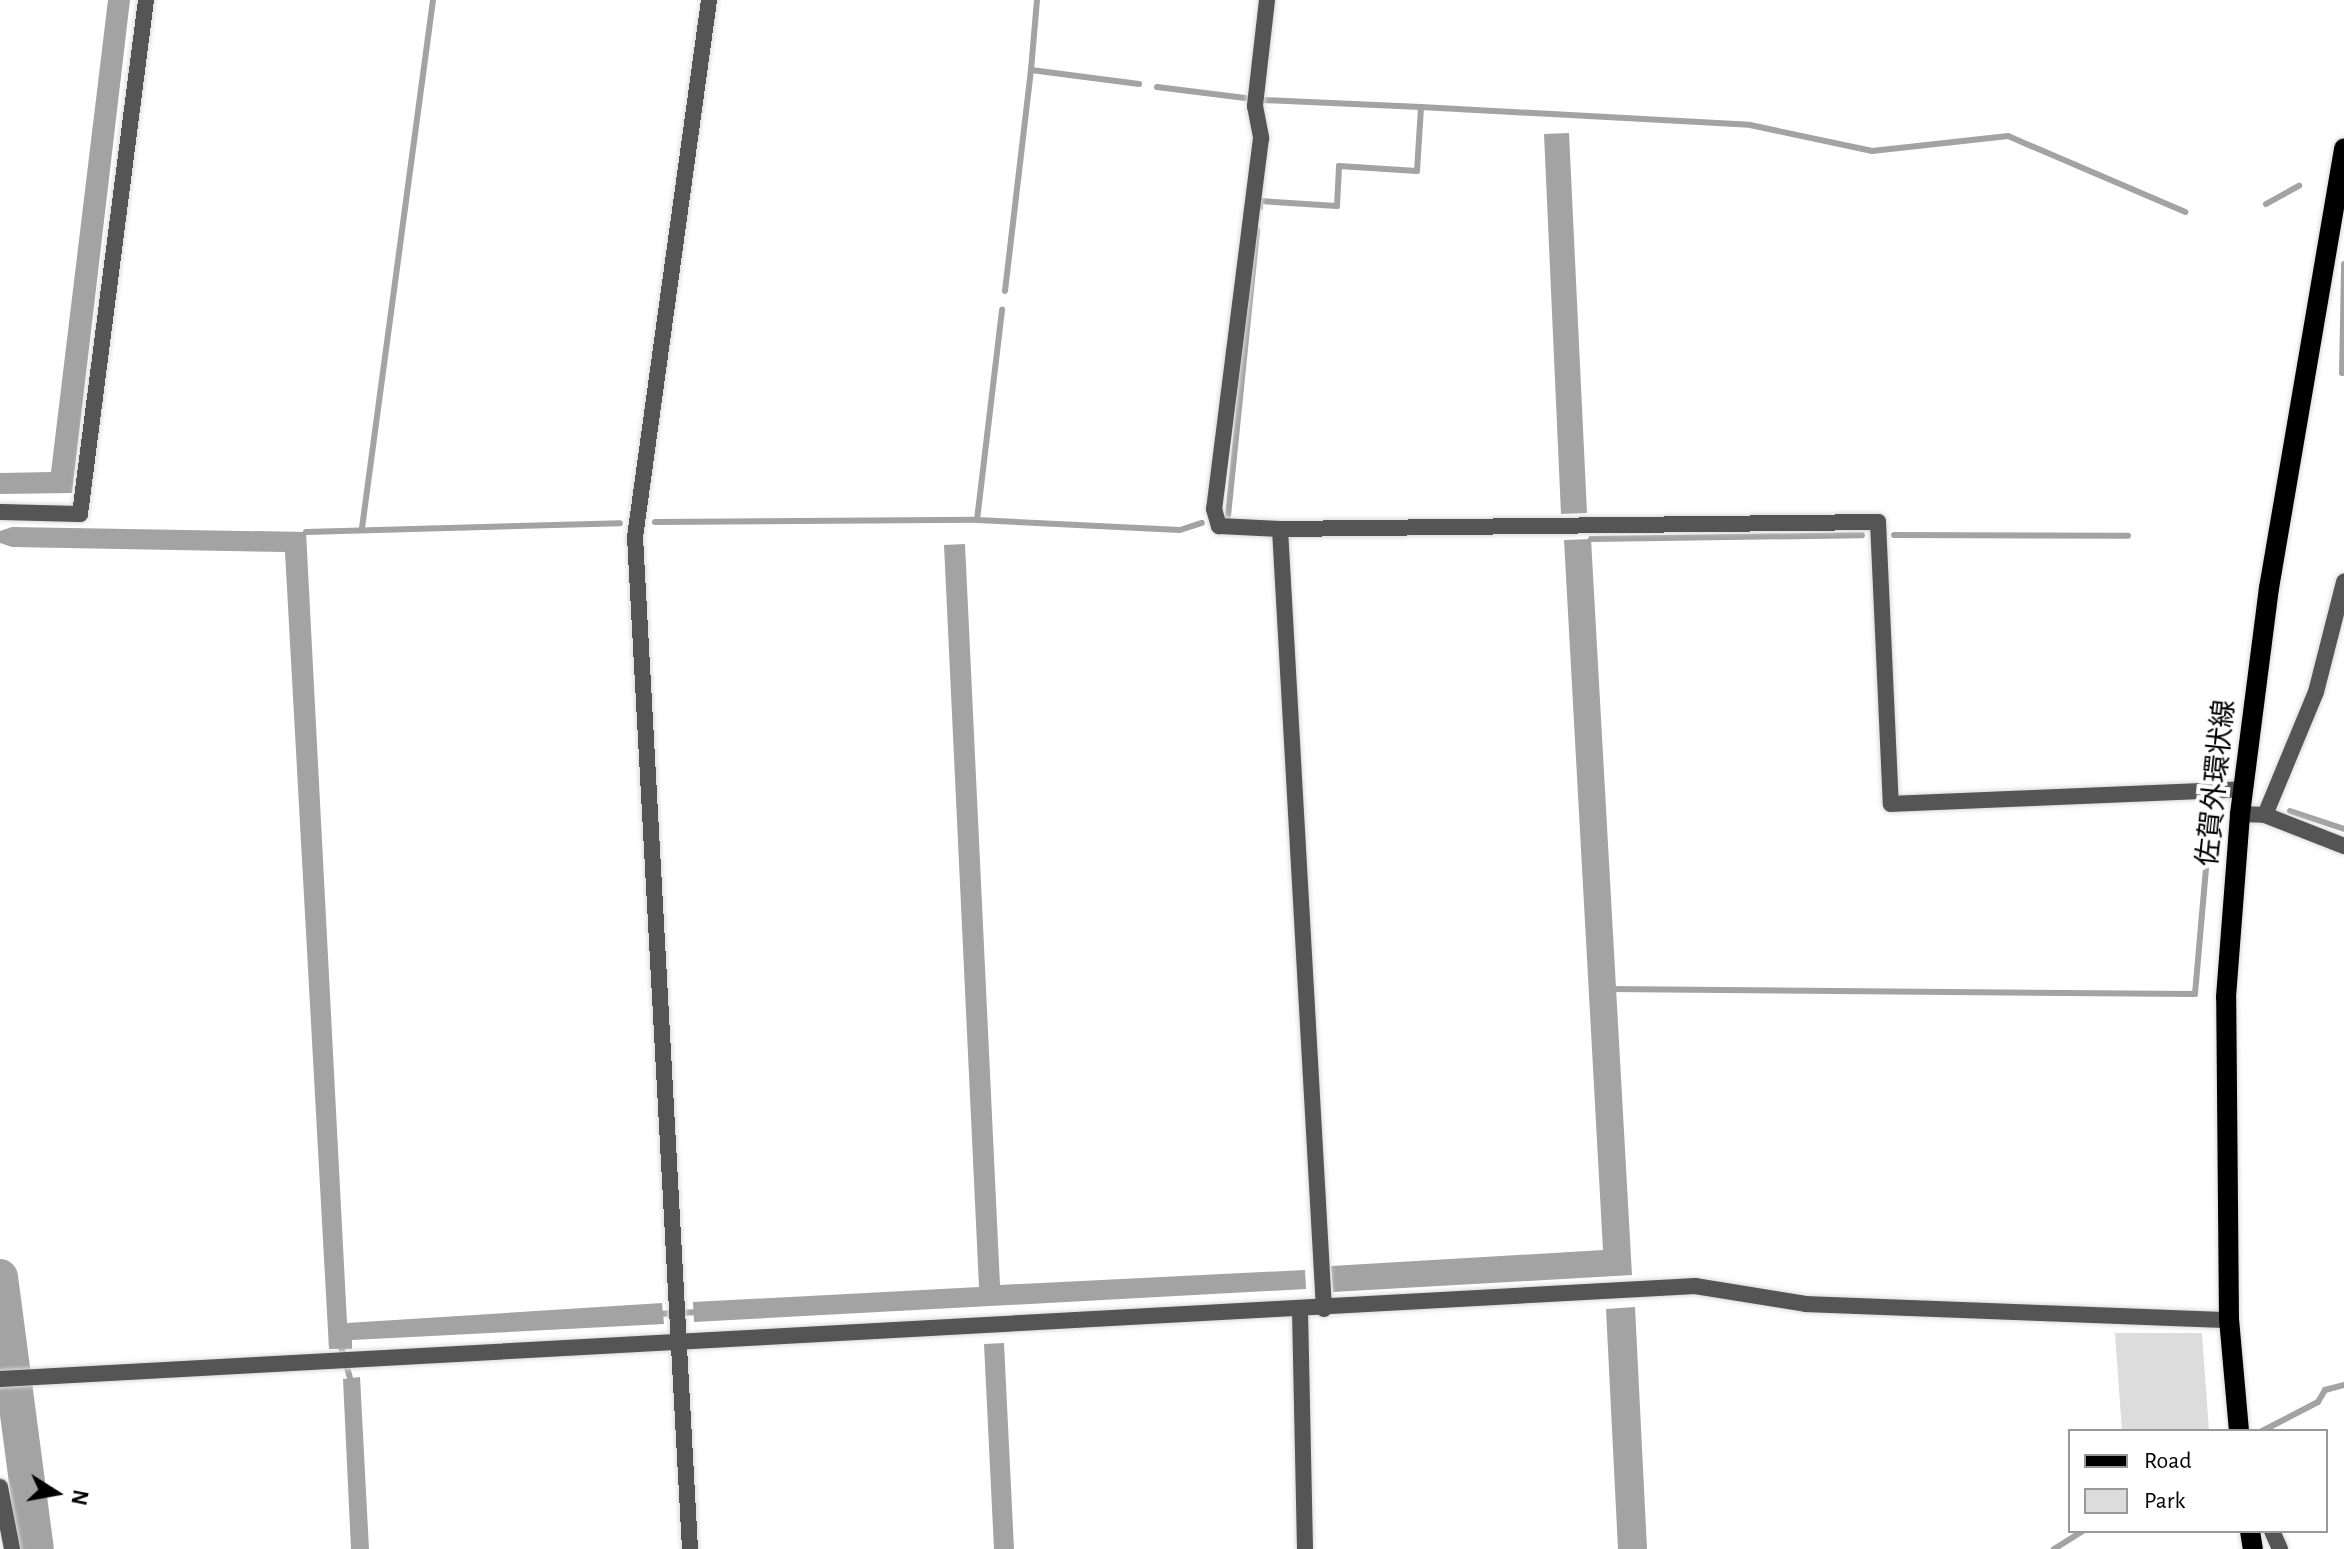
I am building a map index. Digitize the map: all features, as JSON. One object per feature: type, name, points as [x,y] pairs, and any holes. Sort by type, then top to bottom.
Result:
[{"type":"main road","name":"佐賀外環状線","points":[[2239,1429],[2229,1320],[2226,997],[2242,789],[2344,148]]},
{"type":"street","points":[[0,512],[80,514],[146,0]]},
{"type":"street","points":[[690,1549],[635,537],[709,0]]},
{"type":"street","points":[[1267,0],[1255,106],[1261,138],[1214,509],[1219,526],[1280,529],[1878,522],[1891,804],[2242,789]]},
{"type":"street","points":[[1280,529],[1324,1309]]},
{"type":"street","points":[[2265,815],[2316,692],[2344,582]]},
{"type":"street","points":[[2240,814],[2265,815],[2344,846]]},
{"type":"street","points":[[0,1379],[1324,1309],[1695,1286],[1806,1304],[2229,1320]]},
{"type":"street","points":[[1300,1310],[1305,1549]]},
{"type":"street","points":[[0,1487],[12,1549]]},
{"type":"green space","points":[[2115,1333],[2202,1333],[2209,1429],[2122,1429]]},
{"type":"shaded area","points":[[108,0],[130,0],[72,493],[0,494],[0,473],[51,472]]},
{"type":"shaded area","points":[[1569,133],[1587,513],[1561,514],[1544,134]]},
{"type":"shaded area","points":[[12,527],[306,532],[347,1323],[662,1303],[664,1324],[352,1340],[352,1349],[329,1349],[285,552],[12,547],[0,543],[0,531]]},
{"type":"shaded area","points":[[1591,539],[1632,1275],[1333,1292],[1331,1266],[1603,1250],[1564,540]]},
{"type":"shaded area","points":[[965,544],[1000,1285],[1305,1270],[1306,1289],[694,1322],[693,1302],[979,1287],[944,545]]},
{"type":"shaded area","points":[[1635,1307],[1647,1549],[1618,1549],[1606,1309]]},
{"type":"shaded area","points":[[1004,1343],[1014,1549],[994,1549],[984,1344]]},
{"type":"shaded area","points":[[360,1377],[369,1549],[351,1549],[343,1379]]},
{"type":"waterway","points":[[362,528],[433,0]]},
{"type":"waterway","points":[[1037,0],[1031,70],[1139,84]]},
{"type":"waterway","points":[[1005,291],[1031,70]]},
{"type":"waterway","points":[[1157,87],[1245,98]]},
{"type":"waterway","points":[[1263,100],[1421,107]]},
{"type":"waterway","points":[[1260,207],[1260,201],[1337,206],[1339,166],[1417,171],[1421,107],[1750,125],[1872,151],[2008,136],[2185,212]]},
{"type":"waterway","points":[[2266,204],[2299,186]]},
{"type":"waterway","points":[[1228,516],[1257,230]]},
{"type":"waterway","points":[[2342,373],[2344,264]]},
{"type":"waterway","points":[[977,520],[1002,309]]},
{"type":"waterway","points":[[655,522],[977,520],[1180,530],[1202,523]]},
{"type":"waterway","points":[[306,532],[620,523]]},
{"type":"waterway","points":[[1591,539],[1862,535]]},
{"type":"waterway","points":[[1894,535],[2128,536]]},
{"type":"waterway","points":[[1608,989],[2195,994],[2212,799]]},
{"type":"waterway","points":[[2290,811],[2344,829]]},
{"type":"waterway","points":[[0,1277],[36,1549]]},
{"type":"waterway","points":[[658,1314],[699,1312]]},
{"type":"waterway","points":[[340,1343],[350,1378]]},
{"type":"waterway","points":[[2266,1429],[2318,1402],[2325,1390],[2344,1385]]},
{"type":"waterway","points":[[2054,1549],[2080,1533]]}]
